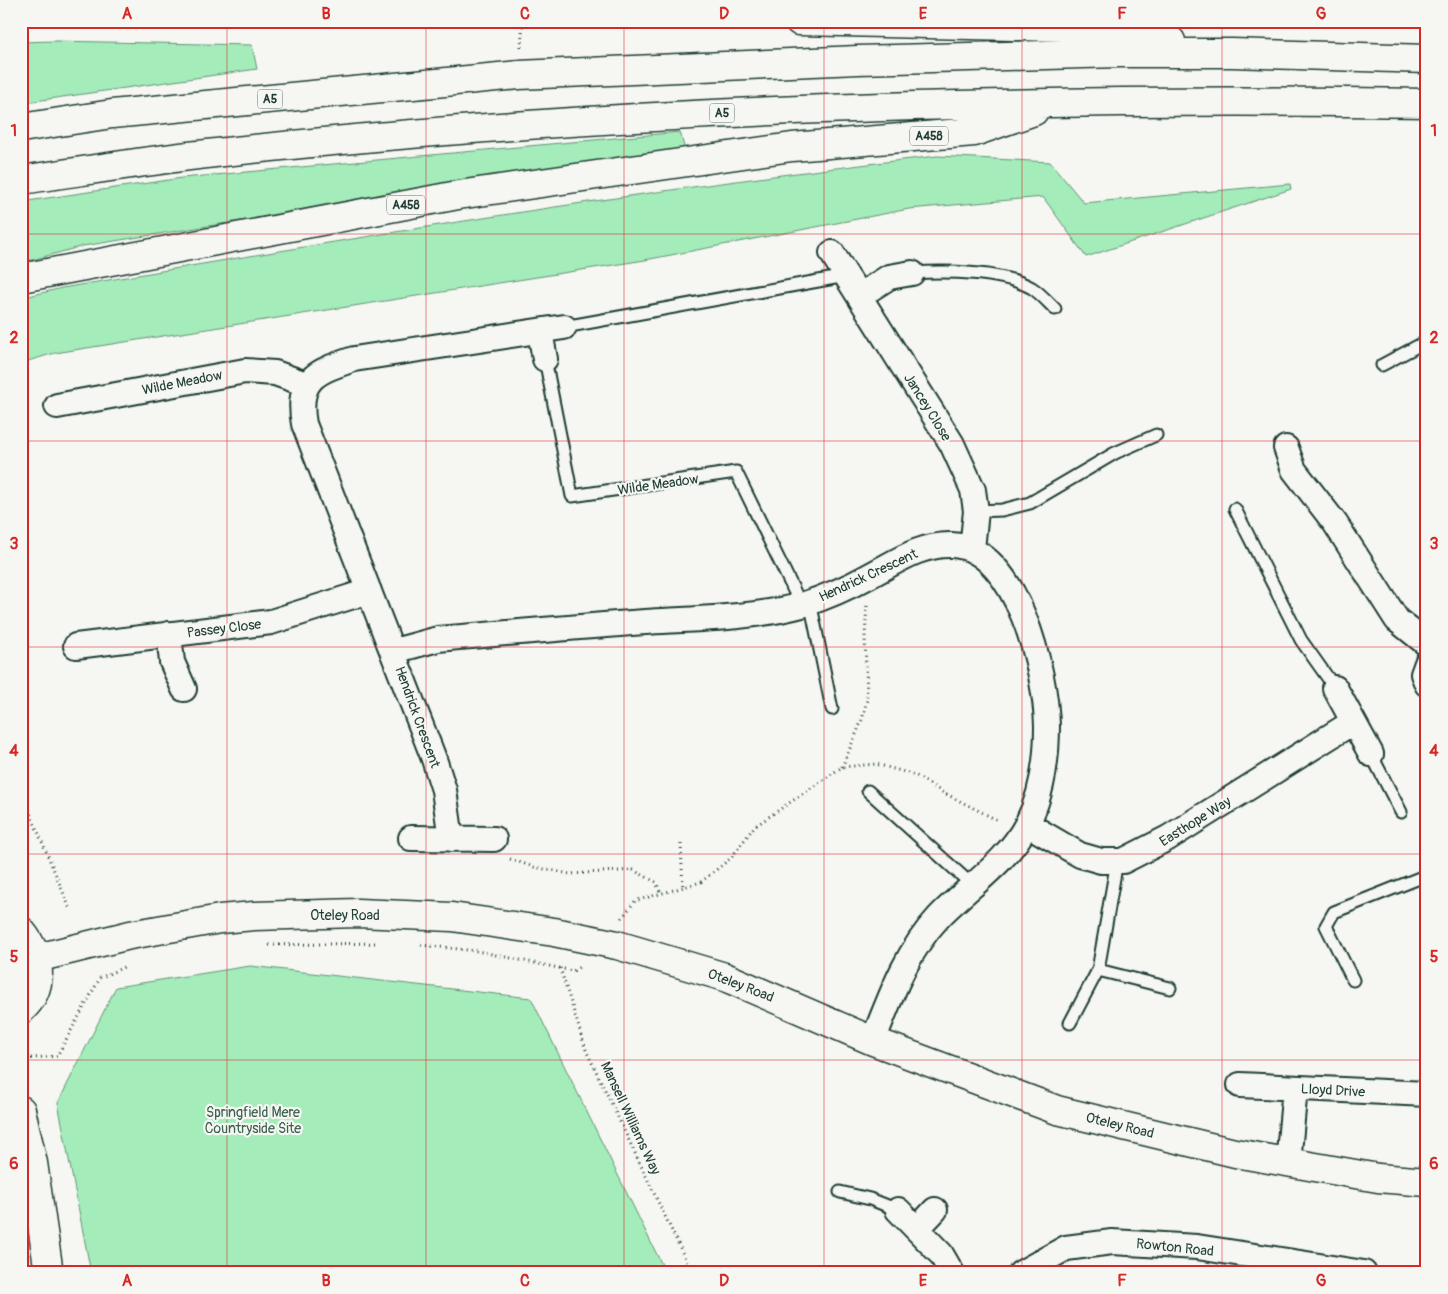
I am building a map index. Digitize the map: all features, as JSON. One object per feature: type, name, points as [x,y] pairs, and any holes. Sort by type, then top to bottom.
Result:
[{"type":"main road","points":[[799,21],[1104,28],[1232,53]]},
{"type":"main road","name":"A5","points":[[21,128],[112,114],[519,75],[858,60],[1232,53],[1427,59]]},
{"type":"main road","name":"A5","points":[[21,180],[188,156],[473,129],[728,112],[1062,102],[1427,103]]},
{"type":"main road","name":"A458","points":[[21,278],[458,195],[792,148],[974,132],[1062,102]]},
{"type":"main road","name":"Oteley Road","points":[[37,958],[130,935],[228,918],[358,914],[452,917],[581,937],[724,977],[873,1041],[1058,1110],[1235,1153],[1378,1178],[1427,1182]]},
{"type":"main road","points":[[21,931],[31,943],[37,958],[39,975],[35,991],[21,1010]]},
{"type":"main road","points":[[21,1110],[33,1163],[49,1273]]},
{"type":"street","name":"Jancey Close","points":[[832,253],[952,444],[973,490],[976,511],[972,549]]},
{"type":"street","points":[[859,296],[889,277],[912,273]]},
{"type":"street","points":[[394,651],[304,424],[301,408],[302,393],[306,384],[328,368],[354,359],[564,327]]},
{"type":"street","points":[[540,332],[545,358]]},
{"type":"street","name":"Wilde Meadow","points":[[57,406],[245,371],[275,373],[306,384]]},
{"type":"street","points":[[1286,448],[1294,470],[1335,523],[1397,620],[1427,644]]},
{"type":"street","name":"Hendrick Crescent","points":[[451,838],[444,790],[394,651],[438,639],[504,632],[733,616],[806,603],[868,577],[902,556],[932,547],[952,545],[972,549]]},
{"type":"street","points":[[873,1041],[900,976],[915,947],[936,919],[1007,852],[1027,824],[1044,777],[1047,725],[1042,678],[1029,628],[1012,591],[993,567],[972,549]]},
{"type":"street","name":"Passey Close","points":[[76,646],[271,622],[369,591]]},
{"type":"street","points":[[169,634],[172,662],[184,689]]},
{"type":"street","points":[[1427,663],[1423,674],[1427,684]]},
{"type":"street","points":[[1335,688],[1371,754]]},
{"type":"street","name":"Easthope Way","points":[[1027,824],[1080,855],[1101,860],[1123,861],[1168,838],[1353,722]]},
{"type":"street","points":[[410,838],[451,838],[499,848]]},
{"type":"street","name":"Lloyd Drive","points":[[1240,1085],[1427,1094]]},
{"type":"street","points":[[1288,1162],[1295,1088]]},
{"type":"street","points":[[898,1210],[941,1254],[952,1273]]},
{"type":"street","points":[[917,1229],[935,1210]]},
{"type":"street","name":"Rowton Road","points":[[1021,1273],[1066,1248],[1112,1242],[1197,1247],[1364,1273]]},
{"type":"lane","points":[[912,273],[947,271],[1020,283],[1033,289],[1055,309]]},
{"type":"lane","points":[[564,327],[846,276]]},
{"type":"lane","points":[[1382,365],[1427,342]]},
{"type":"lane","name":"Wilde Meadow","points":[[545,358],[572,496],[736,472],[806,603]]},
{"type":"lane","points":[[976,511],[1002,510],[1030,503],[1115,453],[1156,435]]},
{"type":"lane","points":[[1235,509],[1301,640],[1335,688]]},
{"type":"lane","points":[[806,603],[832,709]]},
{"type":"lane","points":[[1371,754],[1401,812]]},
{"type":"lane","points":[[868,791],[971,884]]},
{"type":"lane","points":[[1070,1023],[1098,970],[1117,861]]},
{"type":"lane","points":[[1353,980],[1326,926],[1334,912],[1427,875]]},
{"type":"lane","points":[[1098,970],[1170,988]]},
{"type":"lane","points":[[840,1192],[870,1199],[898,1210]]},
{"type":"path","points":[[842,767],[862,720],[867,700],[865,636],[867,600]]},
{"type":"path","points":[[617,926],[635,901],[701,882],[731,858],[754,827],[842,767],[876,764],[915,775],[942,792],[1001,823]]},
{"type":"path","points":[[21,792],[70,909]]},
{"type":"path","points":[[680,844],[682,888]]},
{"type":"path","points":[[499,848],[534,868],[570,874],[633,870],[656,882],[661,894]]},
{"type":"path","points":[[262,945],[379,943]]},
{"type":"path","points":[[418,945],[477,951],[573,971]]},
{"type":"path","name":"Mansell Williams Way","points":[[560,968],[586,1050],[692,1273]]},
{"type":"path","points":[[21,1059],[57,1056],[100,978]]},
{"type":"green space","points":[[21,42],[252,45],[257,69],[21,103]]},
{"type":"green space","points":[[680,132],[685,150],[83,246],[21,263],[21,202],[182,178]]},
{"type":"green space","points":[[937,156],[1050,162],[1084,203],[1290,184],[1291,189],[1086,257],[1043,197],[909,209],[645,260],[55,353],[21,363],[21,298],[62,288],[389,233],[608,199]]},
{"type":"green space","name":"Springfield Mere Countryside Site","points":[[250,966],[531,998],[666,1273],[91,1273],[58,1103],[116,987]]}]
